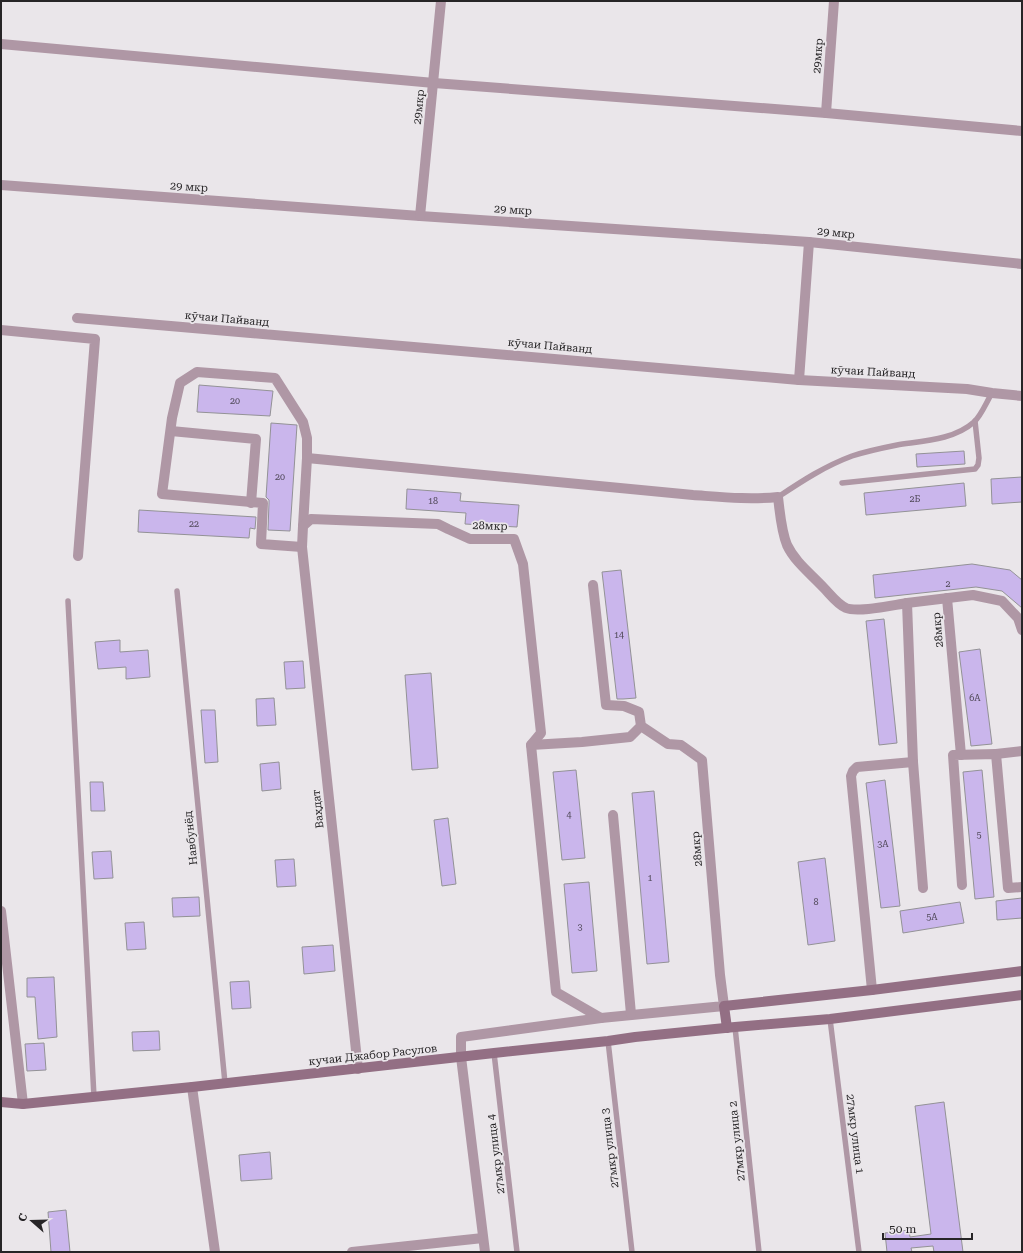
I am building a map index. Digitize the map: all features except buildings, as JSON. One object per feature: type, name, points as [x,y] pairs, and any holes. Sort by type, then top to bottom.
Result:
[{"type":"street","name":"29мкр","points":[[420,216],[441,1]]},
{"type":"street","name":"29мкр","points":[[826,113],[834,1]]},
{"type":"street","points":[[1,44],[434,83],[826,113],[1022,131]]},
{"type":"street","name":"29 мкр","points":[[1,185],[420,216],[809,242],[1022,264]]},
{"type":"street","points":[[799,380],[809,242]]},
{"type":"street","name":"кӯчаи Пайванд","points":[[77,318],[799,380],[967,389],[1022,396]]},
{"type":"street","points":[[1,330],[95,339],[78,556]]},
{"type":"street","points":[[197,372],[275,378],[303,422],[307,438],[307,458],[302,547],[261,544],[263,503],[162,494],[172,418],[180,383],[197,372]]},
{"type":"street","points":[[171,431],[256,439],[251,503]]},
{"type":"street","points":[[307,458],[693,496],[738,499],[778,497]]},
{"type":"street","name":"28мкр","points":[[778,497],[783,531],[787,545],[801,565],[838,603],[846,608],[859,609],[973,595],[1002,601],[1018,618],[1022,630]]},
{"type":"street","name":"28мкр","points":[[303,526],[311,519],[438,524],[470,539],[514,539],[523,564],[542,733],[531,745]]},
{"type":"street","name":"Ваҳдат","points":[[302,547],[358,1069]]},
{"type":"street","points":[[593,585],[606,705],[624,706],[639,712],[641,726],[630,737],[531,745],[556,992],[601,1018]]},
{"type":"street","name":"28мкр","points":[[947,598],[961,755]]},
{"type":"street","points":[[907,603],[913,762],[923,888]]},
{"type":"street","name":"28мкр","points":[[641,726],[668,744],[681,745],[702,760],[720,975],[724,1006]]},
{"type":"street","points":[[962,885],[954,755],[996,754],[1022,751]]},
{"type":"street","points":[[996,754],[1008,888],[1022,887]]},
{"type":"street","points":[[872,990],[851,776],[857,767],[913,762]]},
{"type":"street","points":[[613,815],[632,1014]]},
{"type":"street","points":[[1,911],[23,1104]]},
{"type":"street","points":[[485,1252],[461,1057],[461,1037],[632,1014],[872,990],[1022,971]]},
{"type":"street","name":"кучаи Джабор Расулов","points":[[1,1102],[23,1104],[192,1087],[635,1037],[830,1019],[1022,995]]},
{"type":"street","points":[[724,1006],[731,1028]]},
{"type":"street","points":[[192,1087],[215,1252]]},
{"type":"street","points":[[352,1252],[483,1238]]},
{"type":"lane","points":[[778,497],[830,465],[852,456],[875,449],[935,439],[957,433],[975,421],[992,393]]},
{"type":"lane","points":[[842,483],[974,469],[978,465],[979,458],[975,421]]},
{"type":"lane","name":"Навбунёд","points":[[176,591],[225,1083]]},
{"type":"lane","points":[[68,602],[94,1097]]},
{"type":"lane","name":"27мкр улица 1","points":[[830,1019],[859,1252]]},
{"type":"lane","name":"27мкр улица 2","points":[[731,1028],[759,1252]]},
{"type":"lane","name":"27мкр улица 3","points":[[608,1041],[632,1252]]},
{"type":"lane","name":"27мкр улица 4","points":[[494,1053],[517,1252]]}]
